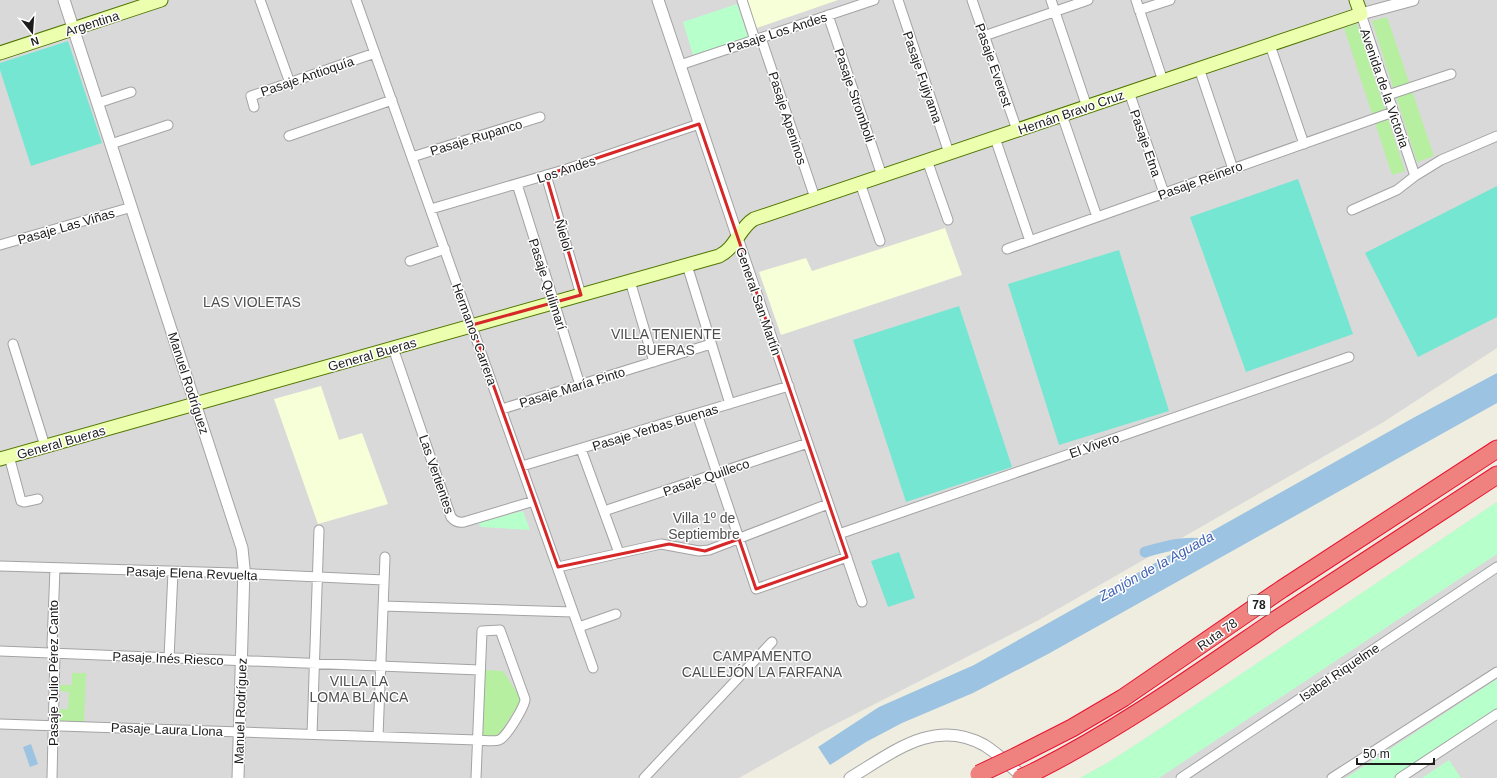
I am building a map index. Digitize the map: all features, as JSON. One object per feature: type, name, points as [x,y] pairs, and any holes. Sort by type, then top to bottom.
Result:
[{"type":"highway","name":"Ruta 78","points":[[974,776],[1072,728],[1123,698],[1282,589],[1497,449]]},
{"type":"highway","name":"Ruta 78","points":[[1027,776],[1083,747],[1166,696],[1314,594],[1497,474]]},
{"type":"main road","name":"Argentina","points":[[0,53],[161,0]]},
{"type":"main road","name":"Avenida de la Victoria","points":[[1356,0],[1361,14]]},
{"type":"main road","name":"Hernán Bravo Cruz","points":[[738,238],[747,225],[754,219],[1361,14]]},
{"type":"main road","name":"General Bueras","points":[[4,458],[724,254],[731,248],[738,238]]},
{"type":"street","name":"Manuel Rodríguez","points":[[64,0],[98,103],[115,143],[132,207],[242,548],[244,574],[238,778]]},
{"type":"street","points":[[260,0],[290,83]]},
{"type":"street","name":"Hermanos Carrera","points":[[356,0],[593,668]]},
{"type":"street","name":"General San Martín","points":[[658,0],[862,602]]},
{"type":"street","name":"Pasaje Apeninos","points":[[742,0],[758,39],[815,198]]},
{"type":"street","name":"Pasaje Los Andes","points":[[680,65],[874,0]]},
{"type":"street","name":"Pasaje Fujiyama","points":[[898,0],[949,153]]},
{"type":"street","name":"Pasaje Everest","points":[[972,0],[1016,130]]},
{"type":"street","points":[[1051,0],[1086,107]]},
{"type":"street","points":[[984,36],[1088,0]]},
{"type":"street","points":[[1136,0],[1163,81]]},
{"type":"street","points":[[1139,10],[1170,0]]},
{"type":"street","name":"Hernán Bravo Cruz","points":[[1361,14],[1413,0]]},
{"type":"street","name":"Avenida de la Victoria","points":[[1361,14],[1415,176]]},
{"type":"street","name":"Pasaje Stromboli","points":[[828,15],[882,176]]},
{"type":"street","points":[[1270,45],[1304,144]]},
{"type":"street","name":"Pasaje Antioquía","points":[[254,107],[251,96],[375,53]]},
{"type":"street","points":[[1199,68],[1233,169]]},
{"type":"street","points":[[1388,95],[1451,74]]},
{"type":"street","points":[[98,103],[131,92]]},
{"type":"street","name":"Pasaje Etna","points":[[1129,92],[1164,193]]},
{"type":"street","points":[[289,136],[392,100]]},
{"type":"street","name":"Pasaje Reinero","points":[[1007,249],[1394,112]]},
{"type":"street","points":[[1062,115],[1096,217]]},
{"type":"street","name":"Pasaje Rupanco","points":[[412,157],[540,117]]},
{"type":"street","name":"Los Andes","points":[[431,209],[546,175],[700,124]]},
{"type":"street","points":[[115,143],[168,125]]},
{"type":"street","points":[[1352,210],[1397,190],[1415,176],[1441,160],[1497,136]]},
{"type":"street","points":[[995,138],[1030,241]]},
{"type":"street","points":[[927,160],[948,220]]},
{"type":"street","name":"Ñielol","points":[[546,175],[581,295]]},
{"type":"street","points":[[860,183],[880,241]]},
{"type":"street","name":"Pasaje Quilimarí","points":[[517,184],[580,384]]},
{"type":"street","name":"Pasaje Las Viñas","points":[[0,245],[132,207]]},
{"type":"street","points":[[410,261],[445,249]]},
{"type":"street","points":[[686,265],[730,404]]},
{"type":"street","points":[[630,281],[654,362]]},
{"type":"street","points":[[13,344],[45,446]]},
{"type":"street","name":"Pasaje María Pinto","points":[[502,409],[711,344]]},
{"type":"street","name":"Las Vertientes","points":[[394,348],[451,517],[460,523],[534,501]]},
{"type":"street","name":"El Vivero","points":[[839,534],[1349,357]]},
{"type":"street","name":"Pasaje Yerbas Buenas","points":[[522,466],[789,386]]},
{"type":"street","points":[[697,414],[756,589],[847,557]]},
{"type":"street","name":"Pasaje Quilleco","points":[[604,511],[808,443]]},
{"type":"street","points":[[581,449],[619,553]]},
{"type":"street","points":[[4,458],[21,501],[24,502],[38,499]]},
{"type":"street","points":[[558,567],[661,544],[705,551],[828,504]]},
{"type":"street","points":[[312,734],[319,530]]},
{"type":"street","points":[[378,736],[385,557]]},
{"type":"street","name":"Pasaje Elena Revuelta","points":[[0,566],[384,580]]},
{"type":"street","name":"Isabel Riquelme","points":[[1181,778],[1497,567]]},
{"type":"street","name":"Pasaje Julio Pérez Canto","points":[[52,778],[55,653],[52,645],[55,568]]},
{"type":"street","points":[[169,658],[173,572]]},
{"type":"street","points":[[383,606],[574,612]]},
{"type":"street","points":[[579,627],[616,614]]},
{"type":"street","name":"Pasaje Laura Llona","points":[[0,724],[498,741],[503,738],[525,702],[525,696],[500,630],[482,631],[480,670]]},
{"type":"street","points":[[644,778],[772,642]]},
{"type":"street","name":"Pasaje Inés Riesco","points":[[0,651],[480,670]]},
{"type":"street","points":[[476,778],[480,670]]},
{"type":"street","points":[[1332,778],[1497,672]]},
{"type":"street","points":[[1400,778],[1497,714]]},
{"type":"street","points":[[850,778],[910,743],[928,736],[948,734],[967,738],[986,746],[1027,776]]},
{"type":"highlighted area","points":[[699,124],[847,557],[756,589],[739,539],[705,551],[669,544],[558,567],[472,325],[581,295],[546,175]]},
{"type":"shaded area","points":[[0,0],[1497,0],[1497,348],[1382,423],[1037,621],[822,731],[739,778],[0,778]]},
{"type":"shaded area","points":[[744,0],[838,0],[757,28],[751,22]]},
{"type":"shaded area","points":[[68,41],[102,143],[31,166],[0,70],[0,63]]},
{"type":"shaded area","points":[[1298,179],[1353,334],[1246,372],[1190,217]]},
{"type":"shaded area","points":[[1497,186],[1497,317],[1418,357],[1365,253]]},
{"type":"shaded area","points":[[945,228],[962,275],[781,335],[759,272],[806,258],[812,271]]},
{"type":"shaded area","points":[[1119,250],[1169,411],[1059,445],[1008,284]]},
{"type":"shaded area","points":[[959,306],[1012,467],[906,502],[853,340]]},
{"type":"shaded area","points":[[321,386],[339,440],[362,433],[388,504],[318,524],[274,399]]},
{"type":"shaded area","points":[[1497,502],[1497,778],[1080,778],[1109,762],[1152,734]]},
{"type":"shaded area","points":[[899,552],[915,598],[888,607],[871,561]]},
{"type":"green space","points":[[737,4],[748,37],[693,55],[683,22]]},
{"type":"green space","points":[[1387,17],[1434,156],[1417,162],[1372,21]]},
{"type":"green space","points":[[1357,24],[1405,171],[1392,175],[1344,28]]},
{"type":"green space","points":[[1497,502],[1497,554],[1159,778],[1080,778],[1109,762],[1152,734]]},
{"type":"green space","points":[[523,511],[530,530],[481,527],[478,523]]},
{"type":"green space","points":[[485,670],[503,671],[520,697],[520,702],[498,736],[482,736]]},
{"type":"green space","points":[[72,673],[86,673],[84,722],[56,721],[56,709],[68,709],[69,692],[60,691],[60,685],[72,685]]},
{"type":"green space","points":[[1497,679],[1497,711],[1394,778],[1346,778]]},
{"type":"green space","points":[[1449,760],[1461,778],[1422,778]]},
{"type":"water","name":"Zanjón de la Aguada","points":[[1497,373],[1497,403],[1048,654],[973,693],[902,723],[866,742],[830,765],[818,747],[879,707],[974,665],[1413,418]]},
{"type":"water","points":[[31,744],[38,764],[30,767],[23,747]]},
{"type":"waterway","name":"Zanjón de la Aguada","points":[[1145,552],[1167,546],[1197,543],[1205,544]]},
{"type":"district","name":"LAS VIOLETAS","points":[[252,302]]},
{"type":"district","name":"VILLA TENIENTE BUERAS","points":[[666,342]]},
{"type":"district","name":"Villa 1º de Septiembre","points":[[704,526]]},
{"type":"district","name":"CAMPAMENTO CALLEJÓN LA FARFANA","points":[[762,664]]},
{"type":"district","name":"VILLA LA LOMA BLANCA","points":[[359,690]]}]
